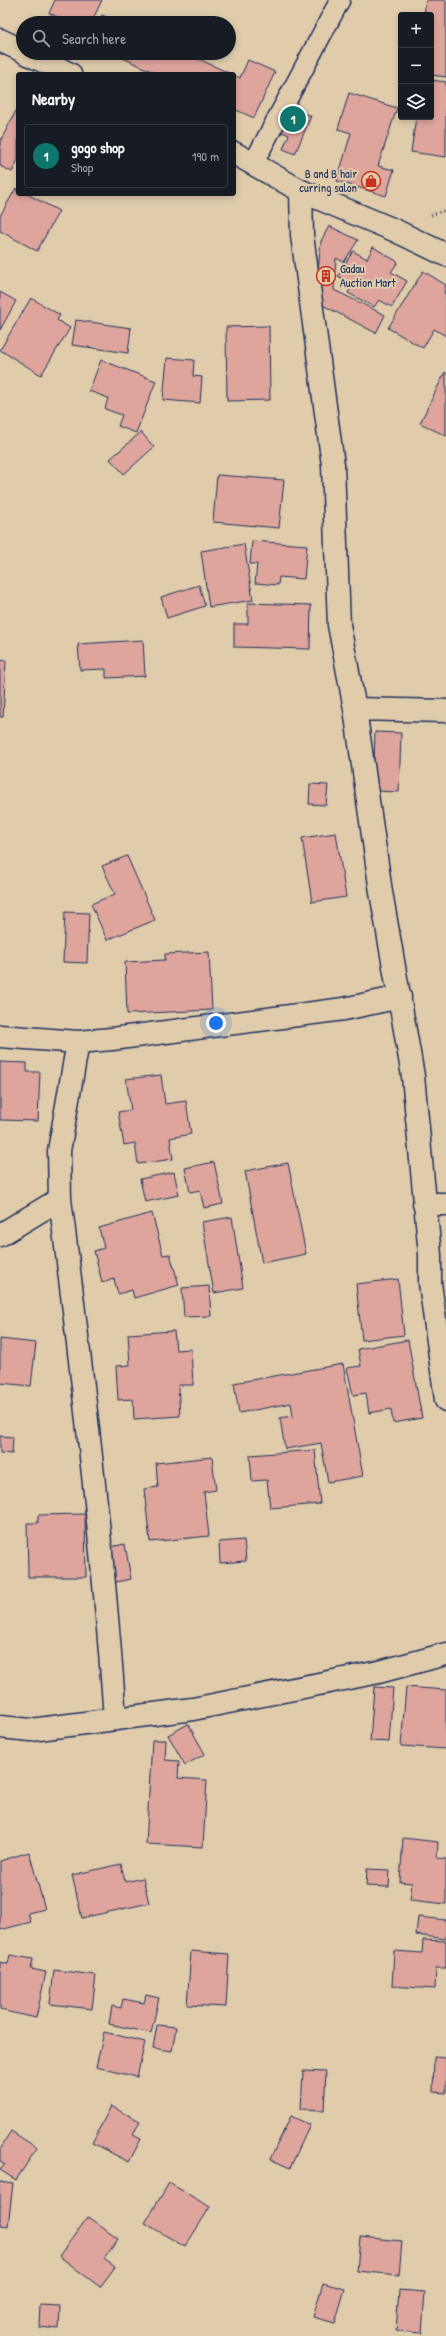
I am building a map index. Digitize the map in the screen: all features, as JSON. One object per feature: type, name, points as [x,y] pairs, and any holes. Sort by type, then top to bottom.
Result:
[{"type":"street","points":[[0,40],[16,48]]},
{"type":"street","points":[[41,60],[66,72]]},
{"type":"street","points":[[236,154],[254,162],[301,191],[394,230],[446,255]]},
{"type":"street","points":[[301,191],[302,235],[333,465],[339,625],[355,708],[381,892],[413,1076],[430,1255],[430,1283],[446,1400]]},
{"type":"street","points":[[355,708],[446,711]]},
{"type":"street","points":[[0,1036],[78,1042],[344,1009],[400,997]]},
{"type":"street","points":[[78,1042],[59,1151],[60,1199],[95,1478],[107,1594],[115,1719]]},
{"type":"street","points":[[0,1235],[60,1199]]},
{"type":"street","points":[[424,1204],[446,1204]]},
{"type":"street","points":[[0,1727],[31,1730],[193,1710],[288,1692],[379,1672],[446,1654]]},
{"type":"lane","points":[[254,162],[340,0]]},
{"type":"building","points":[[55,0],[102,0],[94,16],[56,16],[49,13]]},
{"type":"building","points":[[426,0],[446,0],[446,77],[434,75],[434,12],[424,12]]},
{"type":"building","points":[[127,60],[201,60],[227,72],[154,72]]},
{"type":"building","points":[[248,60],[275,72],[254,118],[236,110],[236,76],[240,78]]},
{"type":"building","points":[[434,80],[446,82],[446,157],[411,152],[416,120],[434,120]]},
{"type":"building","points":[[349,93],[397,108],[378,166],[394,170],[386,196],[337,181],[351,133],[338,129]]},
{"type":"building","points":[[292,108],[311,116],[295,154],[283,149],[289,135],[282,132]]},
{"type":"building","points":[[16,111],[16,164],[12,172],[0,166],[0,142]]},
{"type":"building","points":[[16,188],[16,196],[31,196],[59,211],[37,251],[0,231],[0,216]]},
{"type":"building","name":"Gadau Auction Mart","points":[[329,226],[358,240],[344,262],[336,258],[334,290],[385,315],[376,333],[315,301],[321,241]]},
{"type":"building","name":"Gadau Auction Mart","points":[[373,247],[398,262],[391,272],[407,281],[392,307],[379,300],[374,307],[348,293],[353,285],[338,276],[353,251],[367,259]]},
{"type":"building","points":[[423,271],[446,285],[444,293],[446,294],[446,336],[434,329],[423,348],[388,328]]},
{"type":"building","points":[[0,292],[16,301],[0,330]]},
{"type":"building","points":[[31,298],[60,315],[57,320],[70,328],[41,375],[0,350]]},
{"type":"building","points":[[76,320],[131,328],[128,353],[72,345]]},
{"type":"building","points":[[269,326],[270,400],[227,401],[226,327]]},
{"type":"building","points":[[167,358],[194,360],[193,376],[202,377],[200,403],[163,400]]},
{"type":"building","points":[[101,360],[156,381],[136,433],[118,426],[122,415],[105,409],[108,398],[89,391]]},
{"type":"building","points":[[445,372],[446,373],[446,436],[420,423]]},
{"type":"building","points":[[141,432],[154,447],[124,474],[110,459]]},
{"type":"building","points":[[217,475],[284,480],[279,528],[213,522]]},
{"type":"building","points":[[252,541],[307,545],[304,579],[279,577],[278,585],[255,583],[257,564],[250,564]]},
{"type":"building","points":[[244,544],[253,600],[209,607],[201,551]]},
{"type":"building","points":[[199,585],[205,606],[167,618],[161,597]]},
{"type":"building","points":[[248,603],[311,605],[310,649],[234,647],[234,624],[248,624]]},
{"type":"building","points":[[143,640],[145,676],[106,678],[106,669],[80,670],[78,644]]},
{"type":"building","points":[[0,660],[6,661],[3,717],[0,717]]},
{"type":"building","points":[[375,732],[401,733],[399,792],[373,791]]},
{"type":"building","points":[[310,784],[328,785],[326,805],[309,804]]},
{"type":"building","points":[[336,833],[346,897],[312,902],[302,838]]},
{"type":"building","points":[[127,856],[155,920],[107,940],[91,904],[115,894],[102,866]]},
{"type":"building","points":[[65,912],[89,913],[87,963],[63,962]]},
{"type":"building","points":[[209,952],[212,1010],[127,1014],[125,962],[165,960],[165,954]]},
{"type":"building","points":[[0,1062],[27,1063],[27,1072],[40,1072],[38,1121],[0,1120]]},
{"type":"building","points":[[161,1075],[165,1104],[186,1101],[191,1134],[170,1138],[173,1159],[138,1164],[135,1143],[124,1145],[118,1112],[131,1110],[126,1079]]},
{"type":"building","points":[[214,1162],[223,1204],[204,1208],[200,1190],[190,1192],[185,1168]]},
{"type":"building","points":[[288,1163],[306,1254],[262,1263],[245,1171]]},
{"type":"building","points":[[174,1172],[179,1195],[145,1202],[140,1179]]},
{"type":"building","points":[[152,1213],[163,1255],[170,1254],[179,1285],[134,1298],[132,1290],[118,1294],[114,1279],[102,1282],[94,1251],[104,1248],[99,1228]]},
{"type":"building","points":[[232,1217],[243,1288],[214,1293],[202,1222]]},
{"type":"building","points":[[398,1279],[404,1335],[362,1340],[356,1284]]},
{"type":"building","points":[[209,1286],[211,1316],[184,1317],[182,1288]]},
{"type":"building","points":[[174,1331],[176,1350],[191,1349],[193,1385],[178,1385],[180,1416],[134,1419],[133,1399],[118,1400],[116,1366],[130,1365],[128,1334]]},
{"type":"building","points":[[0,1339],[36,1343],[31,1386],[0,1383]]},
{"type":"building","points":[[408,1340],[422,1418],[393,1423],[391,1409],[369,1413],[366,1393],[353,1395],[347,1368],[361,1366],[358,1349]]},
{"type":"building","points":[[343,1364],[363,1476],[328,1482],[321,1443],[285,1449],[280,1418],[293,1416],[291,1403],[239,1413],[234,1383]]},
{"type":"building","points":[[0,1436],[13,1437],[12,1454],[0,1453]]},
{"type":"building","points":[[315,1450],[320,1504],[270,1508],[267,1480],[252,1481],[250,1455]]},
{"type":"building","points":[[212,1457],[216,1490],[204,1492],[209,1536],[150,1542],[144,1489],[158,1487],[156,1463]]},
{"type":"building","points":[[85,1514],[86,1577],[28,1577],[27,1523],[38,1523],[38,1515]]},
{"type":"building","points":[[244,1540],[246,1561],[220,1563],[219,1542]]},
{"type":"building","points":[[125,1544],[131,1579],[111,1583],[105,1548]]},
{"type":"building","points":[[374,1687],[393,1688],[389,1742],[370,1741]]},
{"type":"building","points":[[406,1687],[446,1690],[446,1749],[401,1746]]},
{"type":"building","points":[[188,1724],[205,1754],[185,1765],[168,1735]]},
{"type":"building","points":[[152,1740],[166,1740],[165,1760],[179,1761],[178,1778],[207,1780],[203,1847],[146,1844]]},
{"type":"building","points":[[403,1838],[438,1842],[437,1858],[446,1859],[446,1904],[410,1900],[412,1883],[400,1882]]},
{"type":"building","points":[[29,1852],[45,1909],[28,1913],[31,1922],[0,1930],[0,1861]]},
{"type":"building","points":[[121,1864],[125,1882],[143,1878],[149,1903],[82,1918],[72,1875]]},
{"type":"building","points":[[367,1869],[390,1870],[389,1887],[366,1886]]},
{"type":"building","points":[[418,1917],[446,1920],[446,1939],[416,1935]]},
{"type":"building","points":[[423,1940],[446,1941],[446,1968],[436,1968],[435,1989],[392,1986],[394,1951],[422,1953]]},
{"type":"building","points":[[191,1951],[229,1954],[226,2007],[187,2005]]},
{"type":"building","points":[[10,1955],[33,1959],[31,1969],[46,1972],[36,2018],[0,2010],[0,1962],[8,1964]]},
{"type":"building","points":[[54,1970],[96,1975],[92,2009],[50,2004]]},
{"type":"building","points":[[146,1995],[159,1998],[151,2033],[109,2024],[112,2006],[121,2008],[123,1999],[144,2003]]},
{"type":"building","points":[[157,2025],[176,2027],[172,2051],[153,2048]]},
{"type":"building","points":[[104,2032],[145,2042],[137,2077],[96,2067]]},
{"type":"building","points":[[434,2057],[446,2058],[446,2093],[433,2092]]},
{"type":"building","points":[[303,2071],[326,2072],[324,2110],[301,2109]]},
{"type":"building","points":[[111,2106],[140,2121],[133,2135],[141,2139],[129,2162],[92,2143]]},
{"type":"building","points":[[291,2116],[310,2125],[290,2168],[270,2159]]},
{"type":"building","points":[[11,2131],[37,2148],[16,2180],[0,2170],[5,2164],[0,2161],[0,2148]]},
{"type":"building","points":[[0,2181],[13,2183],[8,2226],[0,2225]]},
{"type":"building","points":[[169,2183],[210,2207],[185,2247],[145,2223]]},
{"type":"building","points":[[88,2217],[118,2239],[104,2259],[115,2267],[100,2287],[59,2256]]},
{"type":"building","points":[[360,2237],[402,2241],[399,2275],[357,2271]]},
{"type":"building","points":[[323,2283],[345,2289],[335,2323],[313,2317]]},
{"type":"building","points":[[399,2290],[425,2292],[422,2333],[396,2331]]},
{"type":"building","points":[[40,2305],[60,2306],[59,2329],[39,2327]]},
{"type":"place","name":"gogo shop","points":[[293,119]]},
{"type":"place","name":"B and B hair curring salon","points":[[371,181]]},
{"type":"place","name":"Gadau Auction Mart","points":[[326,276]]}]
